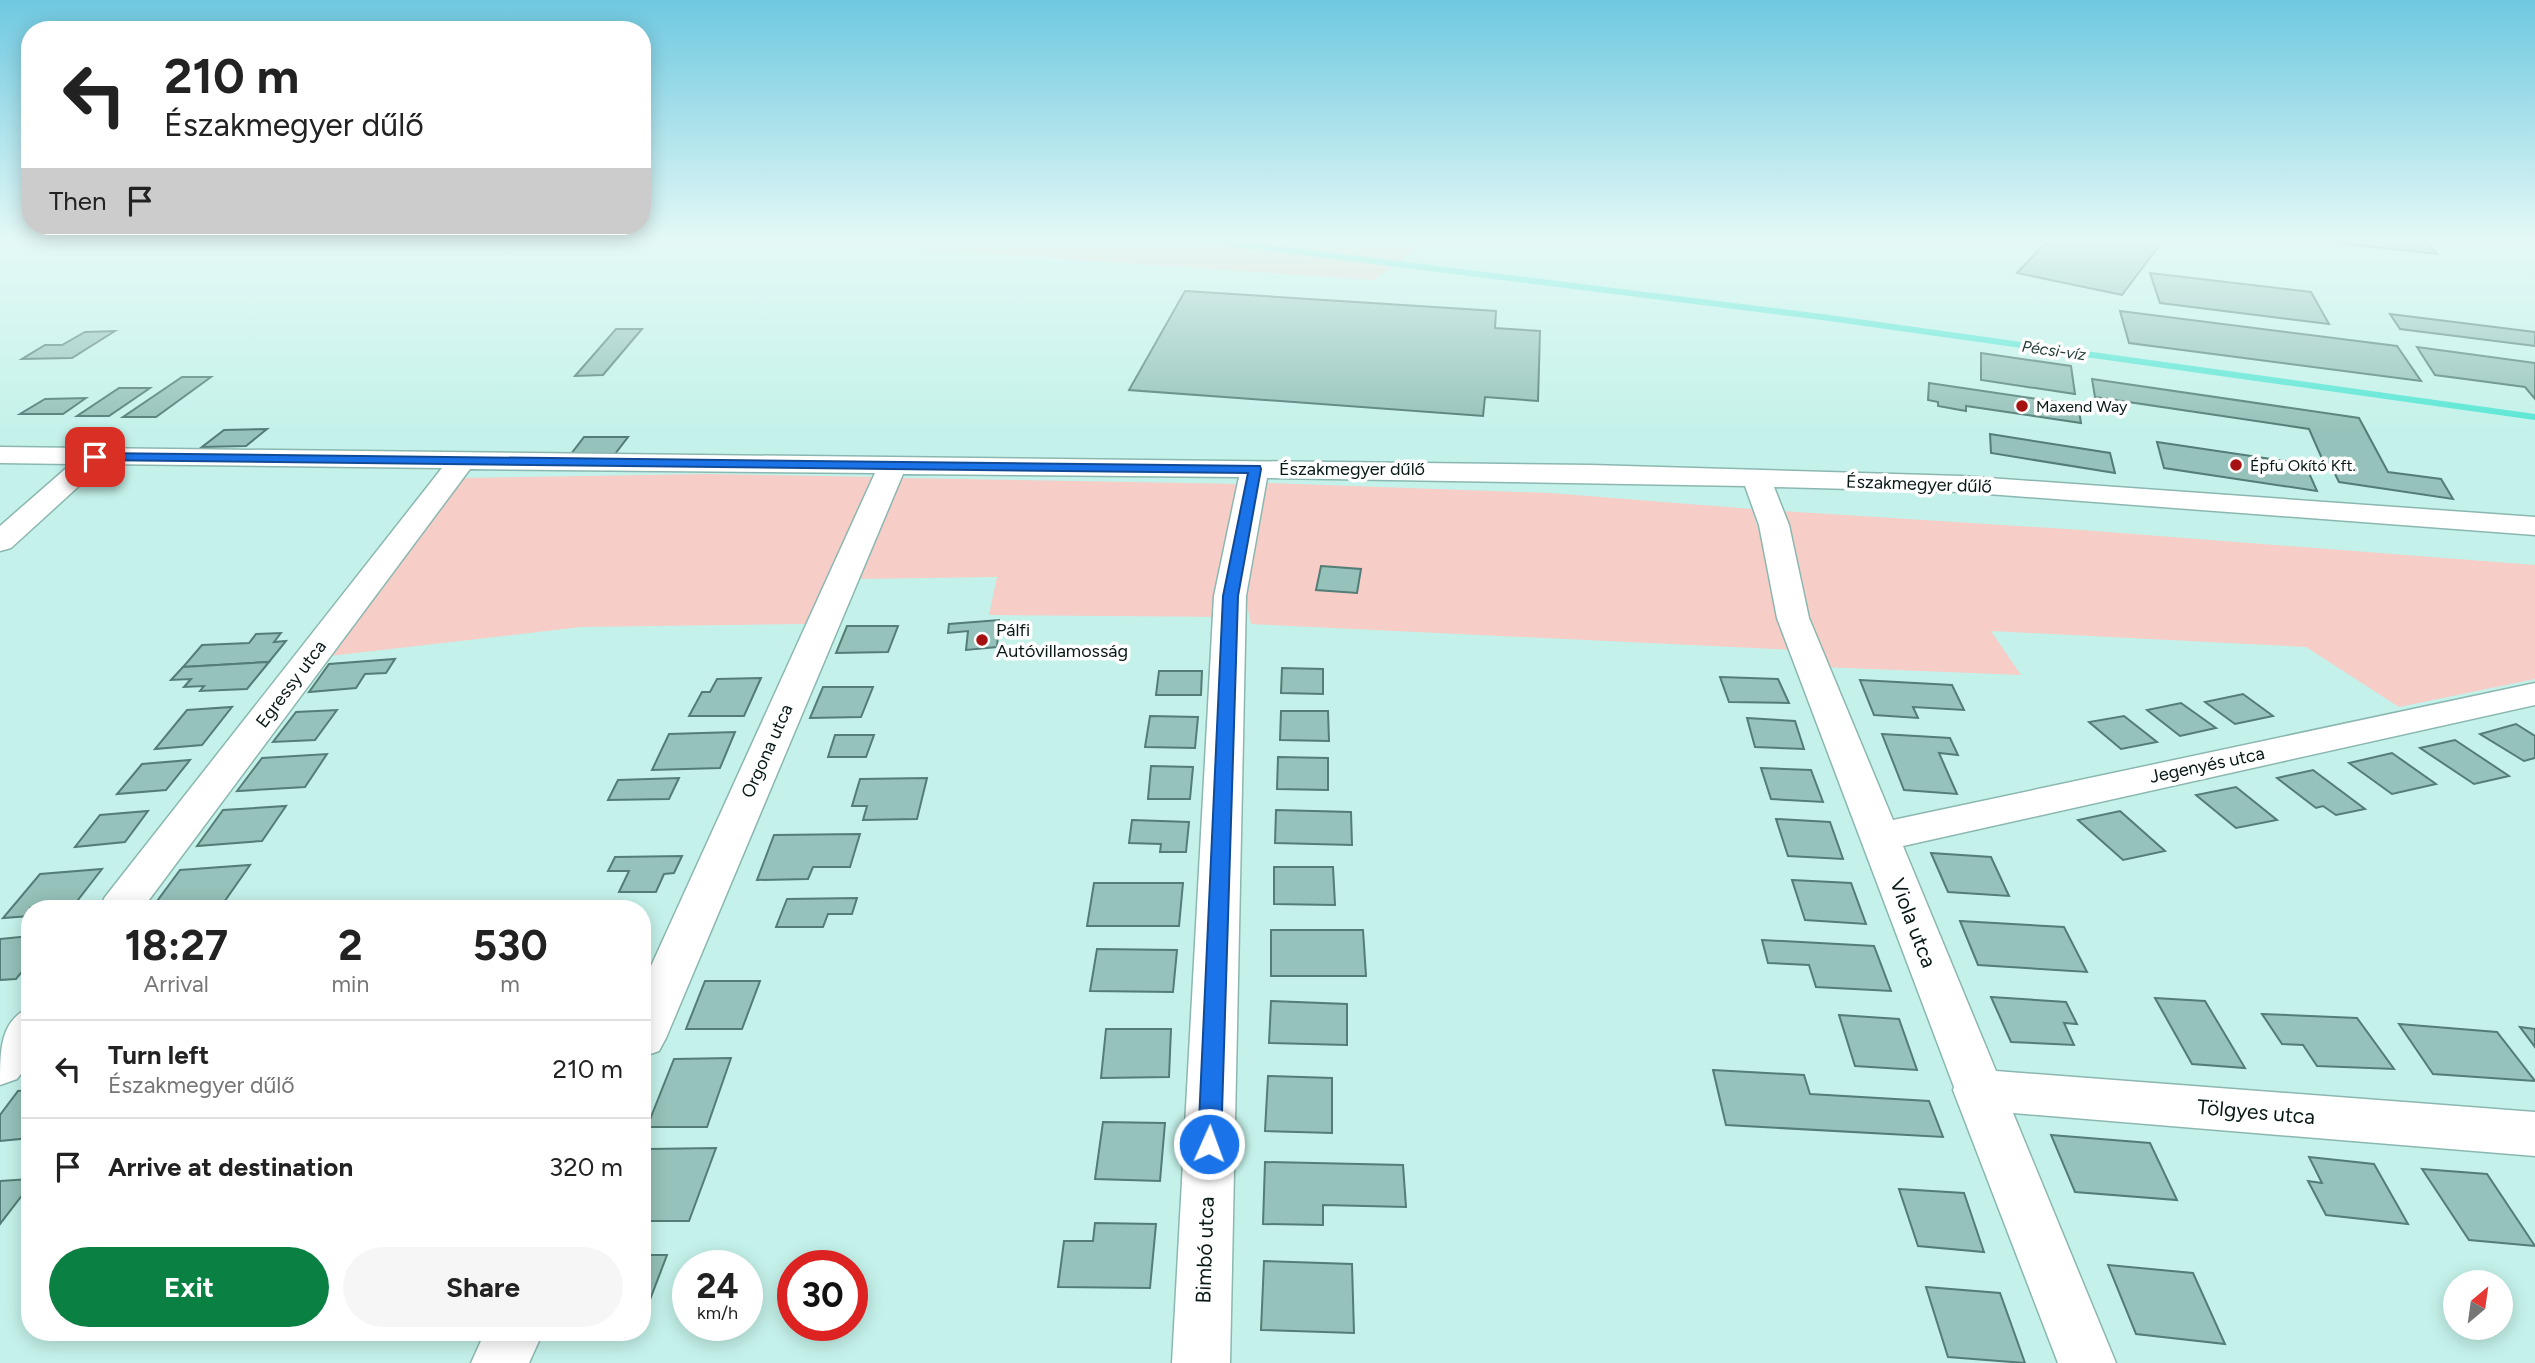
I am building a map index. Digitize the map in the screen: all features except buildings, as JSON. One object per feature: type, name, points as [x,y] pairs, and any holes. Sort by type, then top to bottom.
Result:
[{"type":"street","name":"Északmegyer dűlő","points":[[0,456],[1505,471],[1961,484],[2535,526]]},
{"type":"street","points":[[0,542],[95,457]]},
{"type":"street","name":"Egressy utca","points":[[126,900],[462,461]]},
{"type":"street","name":"Orgona utca","points":[[651,1017],[893,465]]},
{"type":"street","name":"Bimbó utca","points":[[1201,1363],[1230,596],[1255,469]]},
{"type":"street","name":"Viola utca","points":[[1756,478],[1774,524],[1793,618],[2087,1363]]},
{"type":"street","name":"Jegenyés utca","points":[[1880,837],[2535,694]]},
{"type":"street","points":[[0,1065],[21,1038]]},
{"type":"street","name":"Tölgyes utca","points":[[1978,1090],[2535,1134]]},
{"type":"street","points":[[500,1363],[510,1341]]},
{"type":"shaded area","points":[[706,474],[877,477],[805,624],[581,627],[321,657],[461,478]]},
{"type":"shaded area","points":[[900,478],[1244,484],[1229,617],[989,615],[997,577],[855,579]]},
{"type":"shaded area","points":[[1267,483],[1550,493],[1752,509],[1795,650],[1251,624],[1244,592]]},
{"type":"shaded area","points":[[1782,511],[2082,530],[2535,565],[2535,679],[2399,707],[2306,647],[1991,631],[2021,675],[1822,667],[1806,623]]},
{"type":"waterway","name":"Pécsi-víz","points":[[1707,303],[2535,417]]},
{"type":"place","name":"Maxend Way","points":[[2022,406]]},
{"type":"place","name":"Épfu Okító Kft.","points":[[2236,465]]},
{"type":"place","name":"Pálfi Autóvillamosság","points":[[982,640]]},
{"type":"route","points":[[95,457],[1255,469],[1230,596],[1209,1144]]}]
